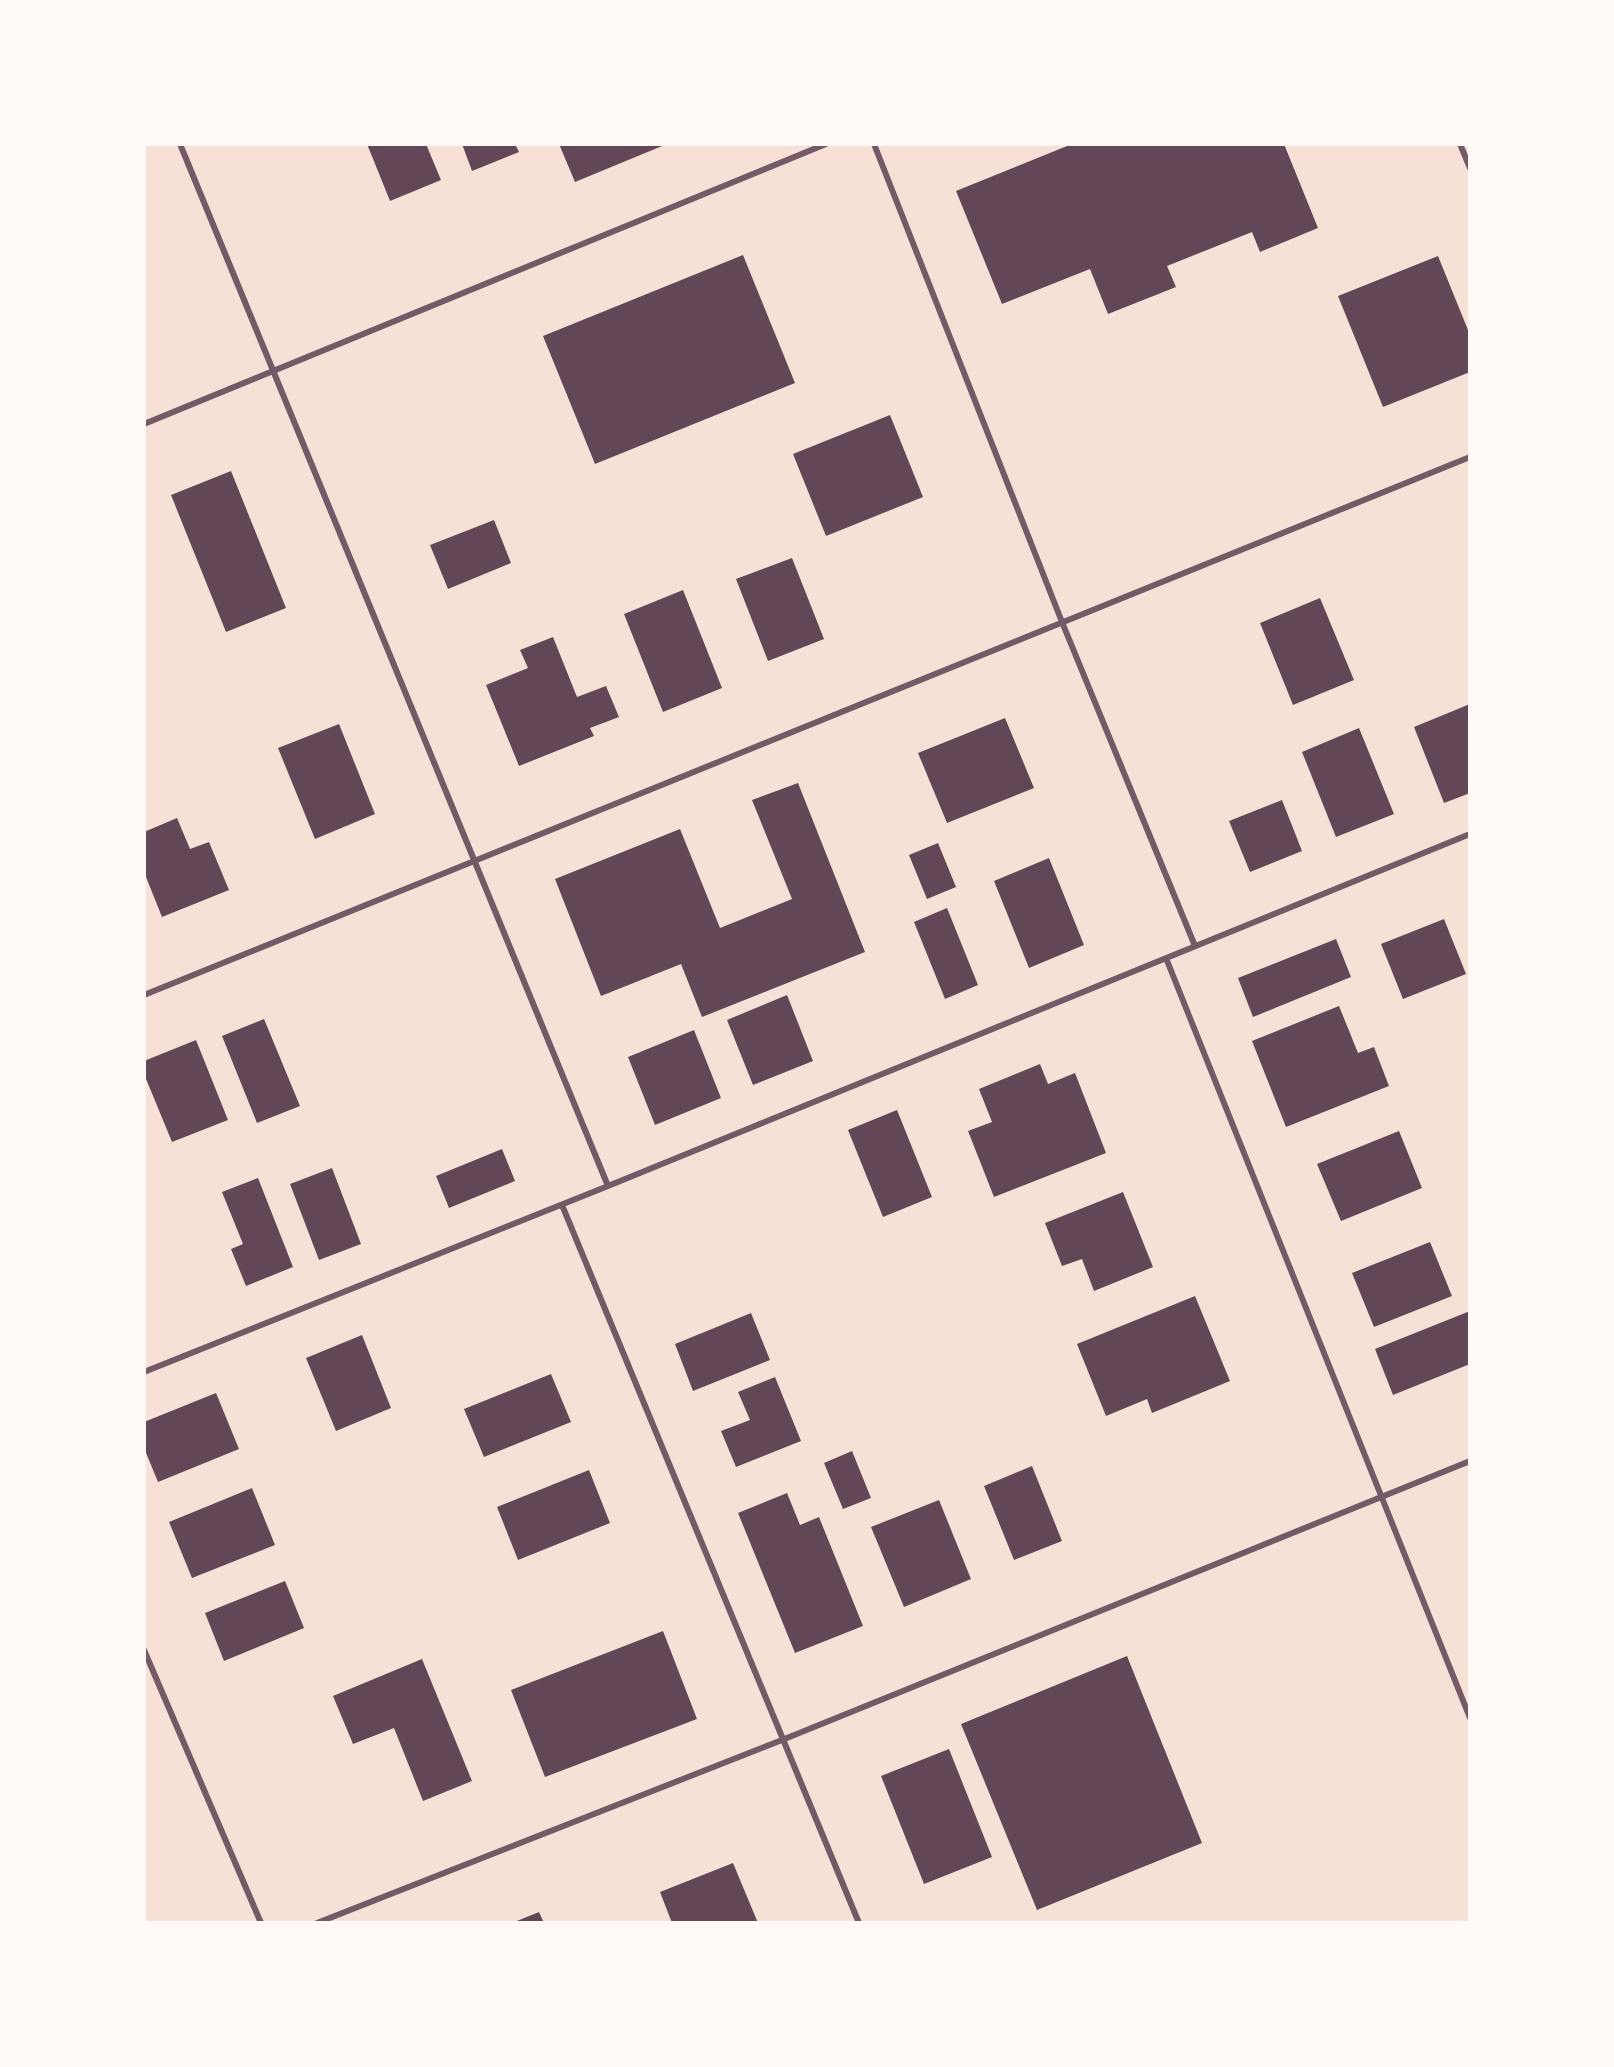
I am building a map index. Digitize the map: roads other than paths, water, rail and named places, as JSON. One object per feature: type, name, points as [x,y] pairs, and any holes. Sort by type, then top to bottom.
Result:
[{"type":"street","points":[[180,144],[608,1186]]},
{"type":"street","points":[[144,424],[826,144]]},
{"type":"street","points":[[874,144],[1062,622],[1195,946]]},
{"type":"street","points":[[1460,144],[1470,168]]},
{"type":"street","points":[[144,995],[1470,457]]},
{"type":"street","points":[[144,1372],[562,1205],[1470,834]]},
{"type":"street","points":[[1166,958],[1470,1718]]},
{"type":"street","points":[[562,1205],[858,1923]]},
{"type":"street","points":[[317,1923],[782,1740],[1470,1461]]},
{"type":"street","points":[[144,1650],[261,1923]]}]
